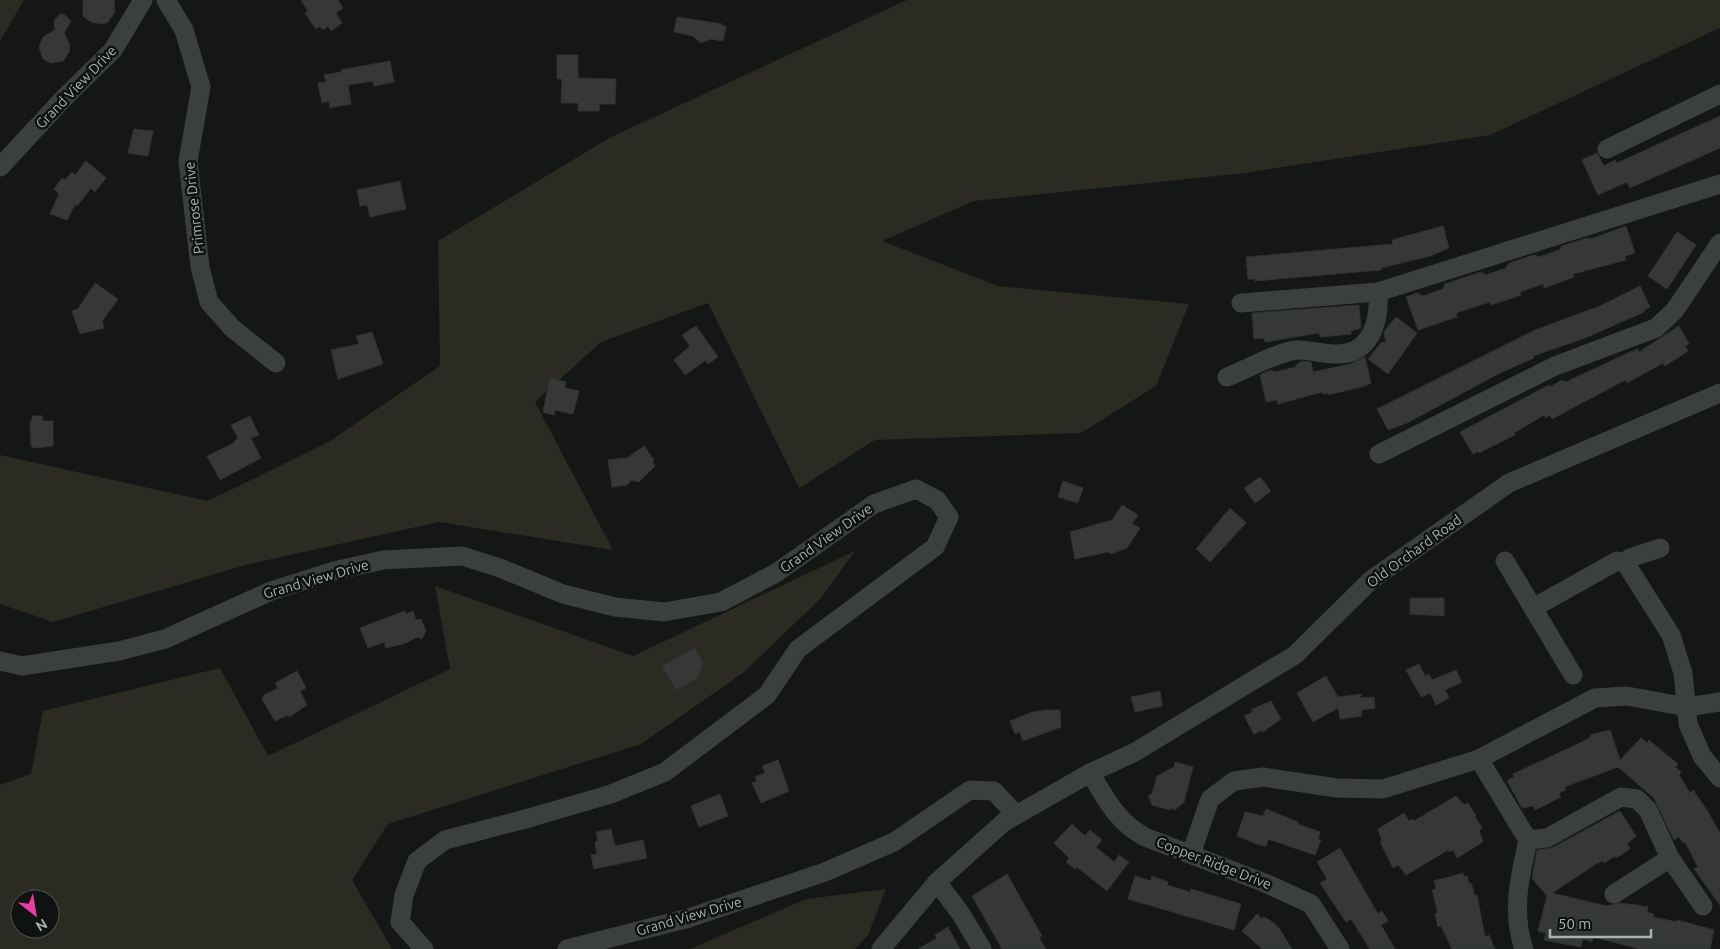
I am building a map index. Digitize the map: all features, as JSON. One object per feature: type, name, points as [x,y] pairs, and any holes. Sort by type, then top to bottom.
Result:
[{"type":"street","name":"Grand View Drive","points":[[0,168],[64,98],[114,50],[143,0]]},
{"type":"street","name":"Primrose Drive","points":[[166,0],[184,30],[201,87],[188,161],[200,267],[209,302],[232,328],[276,363]]},
{"type":"street","points":[[1607,149],[1720,94]]},
{"type":"street","points":[[1241,303],[1378,292],[1720,184]]},
{"type":"street","points":[[1379,454],[1554,366],[1656,328],[1675,310],[1720,243]]},
{"type":"street","points":[[1228,377],[1294,350],[1335,355],[1356,349],[1365,343],[1377,322],[1379,312],[1378,292]]},
{"type":"street","name":"Old Orchard Road","points":[[881,949],[937,882],[1004,822],[1090,773],[1135,752],[1295,655],[1370,580],[1509,483],[1720,393]]},
{"type":"street","name":"Grand View Drive","points":[[0,661],[22,666],[119,651],[165,639],[271,591],[334,571],[383,560],[462,556],[500,568],[563,594],[615,607],[664,612],[721,602],[729,598],[776,573],[874,504],[916,489],[937,500],[949,518],[935,547],[798,649],[767,695],[665,772],[611,794],[445,840],[416,861],[404,895],[400,922],[424,949]]},
{"type":"street","points":[[1626,564],[1630,558],[1660,548]]},
{"type":"street","points":[[1533,608],[1617,561],[1626,564],[1671,635],[1683,674],[1688,724],[1702,756],[1720,778]]},
{"type":"street","points":[[1505,562],[1573,675]]},
{"type":"street","points":[[1191,854],[1210,799],[1234,781],[1263,777],[1337,788],[1383,789],[1479,759],[1596,698],[1627,696],[1687,707],[1720,702]]},
{"type":"street","points":[[1479,759],[1528,840],[1516,908],[1519,935],[1524,949]]},
{"type":"street","name":"Copper Ridge Drive","points":[[1090,773],[1115,814],[1130,828],[1311,904],[1340,949]]},
{"type":"street","name":"Grand View Drive","points":[[567,949],[689,918],[824,872],[894,842],[970,790],[994,791],[1016,815]]},
{"type":"street","points":[[1528,840],[1547,838],[1621,797],[1637,799],[1648,810],[1670,858],[1703,906]]},
{"type":"street","points":[[1614,894],[1670,858]]},
{"type":"street","points":[[937,882],[961,914],[982,949]]},
{"type":"shaded area","points":[[0,0],[24,0],[0,41]]},
{"type":"shaded area","points":[[907,0],[1720,0],[1720,28],[1490,135],[1245,173],[974,201],[882,241],[998,286],[1189,304],[1156,386],[1081,433],[875,440],[799,488],[708,303],[601,342],[535,402],[613,550],[439,522],[249,564],[53,622],[0,604],[0,455],[208,501],[330,441],[440,366],[438,241],[611,137]]},
{"type":"shaded area","points":[[855,551],[821,598],[743,673],[641,744],[388,824],[352,880],[392,949],[0,949],[0,785],[31,774],[43,711],[220,668],[268,756],[450,669],[435,586],[633,656]]},
{"type":"shaded area","points":[[886,889],[868,935],[855,949],[690,949],[806,899]]},
{"type":"building","points":[[83,0],[114,0],[115,12],[108,22],[103,24],[91,22],[83,16]]},
{"type":"building","points":[[301,0],[338,0],[343,8],[336,13],[342,23],[331,31],[328,26],[323,30],[320,26],[316,29],[305,13],[308,11]]},
{"type":"building","points":[[60,14],[65,15],[71,21],[64,33],[70,45],[69,52],[63,61],[51,63],[43,59],[39,47],[43,37],[55,30],[54,21]]},
{"type":"building","points":[[677,17],[726,26],[723,41],[711,39],[701,43],[693,36],[674,32]]},
{"type":"building","points":[[557,55],[578,55],[578,78],[616,79],[615,104],[600,104],[599,111],[578,111],[578,103],[561,103],[562,79],[557,79]]},
{"type":"building","points":[[390,61],[394,82],[374,86],[373,81],[348,85],[351,104],[330,108],[329,101],[322,103],[318,83],[326,82],[324,75]]},
{"type":"building","points":[[1720,116],[1720,148],[1630,188],[1627,182],[1598,195],[1582,160],[1597,153],[1604,166],[1615,160],[1617,163]]},
{"type":"building","points":[[134,129],[153,131],[148,156],[128,153]]},
{"type":"building","points":[[86,161],[106,178],[95,192],[91,188],[78,205],[75,205],[67,220],[50,214],[59,194],[54,189],[62,178],[65,180],[72,172],[75,175]]},
{"type":"building","points":[[400,181],[406,209],[370,217],[367,205],[360,206],[357,190]]},
{"type":"building","points":[[1443,226],[1449,248],[1430,256],[1381,268],[1381,270],[1255,281],[1255,279],[1248,279],[1246,257],[1393,244],[1392,240]]},
{"type":"building","points":[[1626,226],[1635,253],[1625,256],[1626,260],[1573,274],[1574,277],[1544,288],[1543,284],[1520,292],[1521,295],[1491,305],[1490,302],[1456,313],[1457,317],[1418,330],[1406,297],[1417,293],[1423,296],[1443,289],[1445,284],[1481,272],[1486,275],[1506,268],[1509,263],[1534,255],[1539,257],[1559,250],[1562,246],[1587,238],[1591,239]]},
{"type":"building","points":[[1677,232],[1696,245],[1667,289],[1648,276]]},
{"type":"building","points":[[95,283],[118,299],[102,321],[104,328],[80,334],[72,311],[78,309]]},
{"type":"building","points":[[1640,286],[1650,307],[1644,310],[1644,312],[1585,338],[1533,356],[1534,358],[1500,373],[1407,423],[1388,430],[1377,409],[1535,330],[1600,306]]},
{"type":"building","points":[[1359,305],[1361,328],[1351,331],[1351,334],[1320,337],[1319,333],[1265,342],[1264,338],[1254,339],[1252,313]]},
{"type":"building","points":[[1396,317],[1417,333],[1388,374],[1368,359],[1381,343],[1386,342],[1384,332]]},
{"type":"building","points":[[696,326],[718,357],[708,364],[706,360],[685,375],[674,360],[690,346],[682,335]]},
{"type":"building","points":[[1679,326],[1689,344],[1685,346],[1688,351],[1665,366],[1663,363],[1627,383],[1625,380],[1552,419],[1549,415],[1546,418],[1544,415],[1514,433],[1515,435],[1479,453],[1478,451],[1473,454],[1460,432],[1549,385],[1550,387],[1562,380],[1566,382],[1638,349],[1639,352]]},
{"type":"building","points":[[372,332],[383,364],[338,379],[331,350],[359,344],[356,336]]},
{"type":"building","points":[[1365,357],[1371,383],[1365,386],[1328,395],[1328,393],[1323,394],[1322,392],[1278,404],[1277,400],[1266,402],[1260,375],[1270,370],[1275,372],[1296,367],[1302,361],[1311,362],[1313,372],[1350,364]]},
{"type":"building","points":[[550,378],[566,382],[565,388],[579,391],[573,414],[555,410],[554,415],[543,412]]},
{"type":"building","points":[[32,416],[43,416],[42,421],[53,421],[53,446],[33,448],[31,446],[30,421],[32,421]]},
{"type":"building","points":[[250,416],[259,435],[251,438],[261,458],[220,480],[207,456],[232,444],[238,438],[231,425]]},
{"type":"building","points":[[644,446],[654,460],[652,462],[655,466],[639,482],[631,480],[627,485],[612,487],[608,460],[627,458]]},
{"type":"building","points":[[1260,477],[1271,491],[1255,503],[1244,488]]},
{"type":"building","points":[[1063,481],[1083,488],[1078,503],[1058,497]]},
{"type":"building","points":[[1122,505],[1138,515],[1132,524],[1140,528],[1127,548],[1111,554],[1108,552],[1075,559],[1070,532],[1112,520]]},
{"type":"building","points":[[1230,508],[1246,523],[1210,562],[1196,549]]},
{"type":"building","points":[[1410,598],[1444,598],[1444,616],[1410,614]]},
{"type":"building","points":[[405,611],[406,614],[413,611],[416,620],[421,619],[426,631],[422,639],[417,637],[406,643],[386,648],[384,642],[368,648],[360,628]]},
{"type":"building","points":[[695,648],[703,662],[698,678],[676,690],[662,666]]},
{"type":"building","points":[[1419,664],[1425,676],[1429,674],[1432,680],[1456,670],[1462,682],[1445,690],[1449,698],[1436,705],[1430,693],[1421,697],[1406,670]]},
{"type":"building","points":[[297,671],[306,688],[300,691],[307,705],[289,717],[288,715],[275,721],[262,699],[264,695],[278,688],[275,683]]},
{"type":"building","points":[[1326,676],[1338,697],[1362,694],[1360,698],[1374,697],[1375,708],[1361,710],[1362,716],[1340,719],[1338,708],[1313,722],[1297,693]]},
{"type":"building","points":[[1160,691],[1162,706],[1135,712],[1131,697]]},
{"type":"building","points":[[1271,701],[1281,719],[1263,732],[1262,730],[1254,734],[1244,716],[1253,712],[1251,710]]},
{"type":"building","points":[[1060,710],[1061,727],[1023,741],[1020,732],[1015,734],[1010,721],[1033,712]]},
{"type":"building","points":[[1610,730],[1620,760],[1641,738],[1647,743],[1649,740],[1678,764],[1675,767],[1681,772],[1679,775],[1690,793],[1693,790],[1707,810],[1720,833],[1720,905],[1694,869],[1698,867],[1685,842],[1683,843],[1679,837],[1674,840],[1654,798],[1618,767],[1564,787],[1566,790],[1559,793],[1561,797],[1535,810],[1533,806],[1522,808],[1507,781],[1514,777],[1513,774],[1584,741],[1591,737],[1590,735]]},
{"type":"building","points":[[778,760],[789,791],[761,803],[752,783],[757,781],[755,777],[765,773],[762,766]]},
{"type":"building","points":[[1175,762],[1193,767],[1184,802],[1175,810],[1152,805],[1148,796],[1152,794],[1157,776],[1174,767]]},
{"type":"building","points":[[720,794],[728,816],[699,827],[691,806]]},
{"type":"building","points":[[1456,796],[1464,805],[1468,803],[1476,816],[1482,828],[1479,830],[1483,842],[1457,858],[1453,850],[1449,852],[1448,850],[1406,875],[1398,865],[1393,868],[1380,842],[1382,841],[1378,829],[1404,813],[1409,821],[1412,819],[1414,821]]},
{"type":"building","points":[[1266,809],[1298,822],[1297,824],[1320,832],[1318,839],[1321,840],[1315,855],[1268,839],[1266,846],[1237,836],[1245,812],[1263,816]]},
{"type":"building","points":[[1620,811],[1636,836],[1627,844],[1630,849],[1616,858],[1615,856],[1604,863],[1603,861],[1596,864],[1552,893],[1606,906],[1621,903],[1648,907],[1647,912],[1654,914],[1653,917],[1677,922],[1677,920],[1714,930],[1710,949],[1640,949],[1593,937],[1592,942],[1583,939],[1581,947],[1544,940],[1546,933],[1538,931],[1547,896],[1532,878],[1537,850],[1552,848]]},
{"type":"building","points":[[1072,824],[1085,836],[1090,830],[1102,840],[1096,847],[1114,862],[1119,855],[1129,862],[1107,891],[1077,867],[1075,869],[1066,862],[1069,858],[1054,843]]},
{"type":"building","points":[[611,829],[615,846],[643,840],[647,858],[594,869],[591,855],[597,854],[595,842],[598,841],[596,832]]},
{"type":"building","points":[[1340,848],[1378,914],[1382,911],[1388,921],[1381,925],[1395,949],[1370,949],[1351,919],[1346,922],[1320,883],[1327,879],[1317,862]]},
{"type":"building","points":[[1463,873],[1464,877],[1467,876],[1469,884],[1471,883],[1475,896],[1477,895],[1485,937],[1489,935],[1495,949],[1452,949],[1441,926],[1438,927],[1435,914],[1438,913],[1432,890],[1436,889],[1434,881]]},
{"type":"building","points":[[1007,874],[1042,936],[1039,938],[1046,949],[1002,949],[972,896]]},
{"type":"building","points":[[1135,876],[1151,881],[1152,876],[1168,882],[1167,885],[1190,892],[1191,889],[1241,904],[1234,930],[1128,899]]},
{"type":"building","points":[[1257,914],[1262,919],[1264,917],[1271,921],[1279,928],[1292,949],[1262,949],[1242,931]]},
{"type":"building","points":[[948,927],[960,949],[918,949],[937,938],[935,935]]}]
